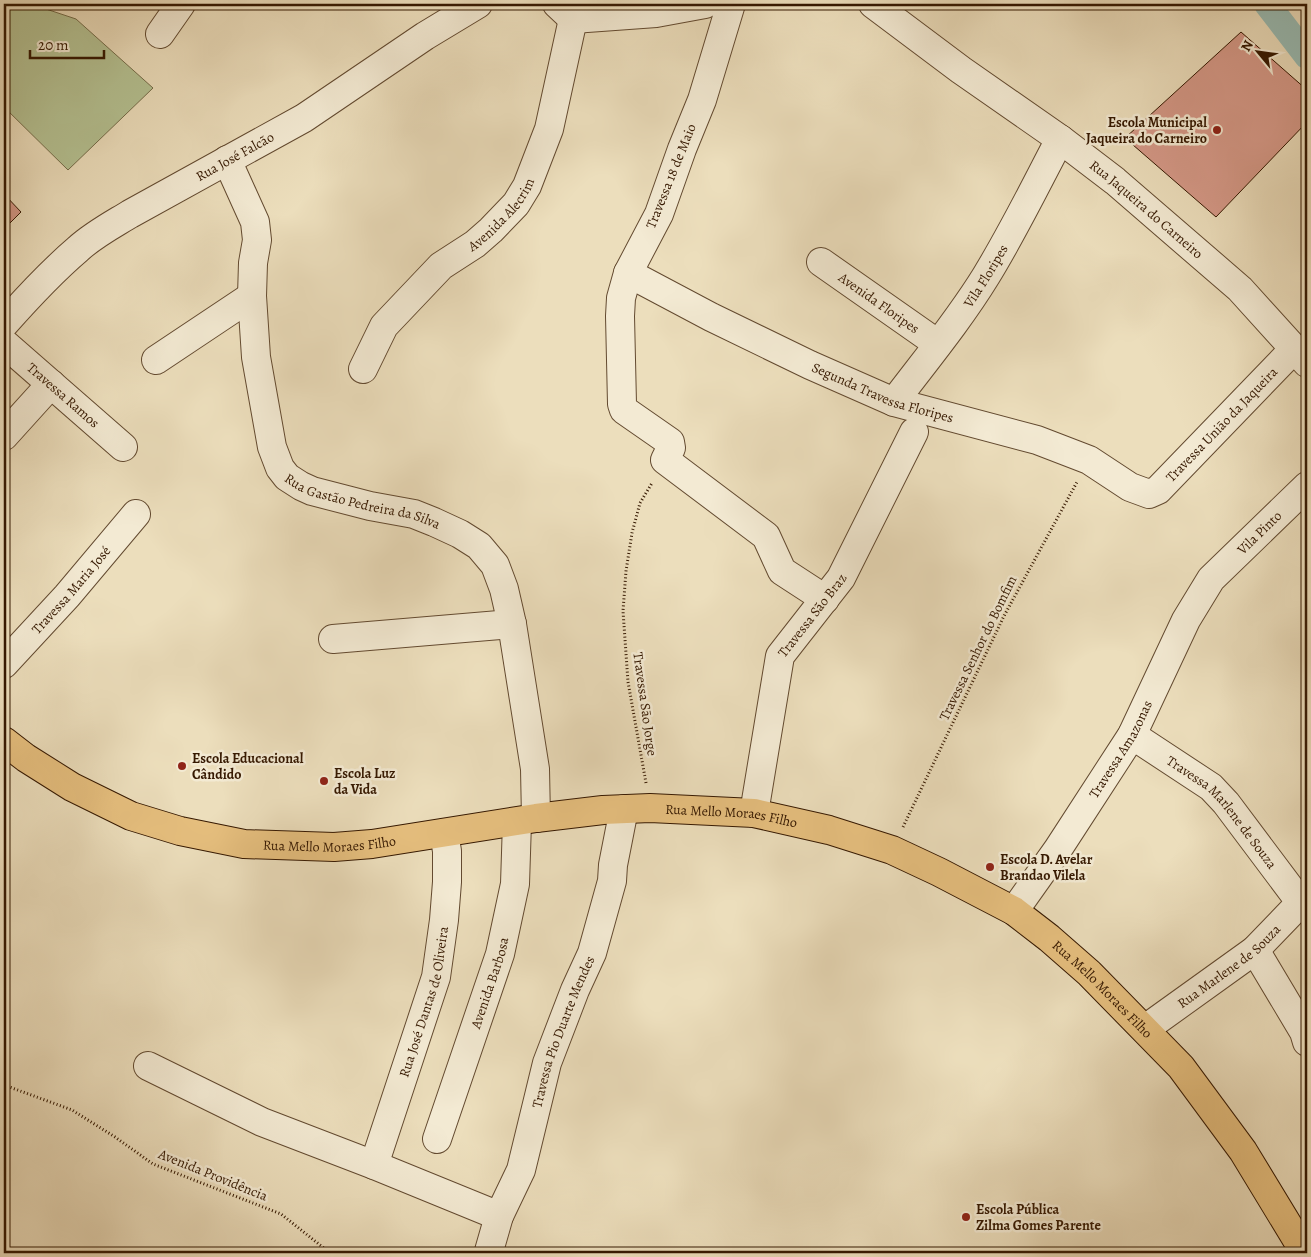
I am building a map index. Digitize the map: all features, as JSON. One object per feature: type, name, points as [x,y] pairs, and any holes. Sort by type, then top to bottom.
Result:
[{"type":"main road","name":"Rua Mello Moraes Filho","points":[[4,741],[26,758],[72,787],[131,816],[180,831],[244,844],[334,847],[372,844],[526,820],[637,809],[754,813],[829,830],[892,850],[940,872],[1014,911],[1082,967],[1145,1029],[1180,1067],[1243,1151],[1306,1253]]},
{"type":"street","points":[[160,34],[181,4]]},
{"type":"street","name":"Rua José Falcão","points":[[4,324],[78,248],[130,214],[304,118],[425,36],[478,4]]},
{"type":"street","points":[[565,11],[656,12],[705,4]]},
{"type":"street","name":"Travessa 18 de Maio","points":[[665,460],[671,448],[670,442],[623,408],[620,389],[621,298],[628,273],[659,214],[702,100],[731,4]]},
{"type":"street","name":"Rua Jaqueira do Carneiro","points":[[873,4],[1115,181],[1240,289],[1301,356]]},
{"type":"street","name":"Avenida Alecrim","points":[[363,369],[384,326],[441,266],[491,230],[516,204],[527,186],[549,129],[562,73],[565,11]]},
{"type":"street","name":"Vila Floripes","points":[[894,402],[986,277],[1060,139]]},
{"type":"street","name":"Rua Gastão Pedreira da Silva","points":[[227,160],[255,222],[257,240],[253,263],[252,296],[256,357],[272,447],[280,468],[300,486],[312,491],[370,506],[414,514],[460,534],[479,546],[495,565],[504,589],[512,624],[535,769],[526,820]]},
{"type":"street","name":"Avenida Floripes","points":[[821,262],[938,344]]},
{"type":"street","name":"Segunda Travessa Floripes","points":[[628,273],[711,317],[810,365],[894,402],[1037,440],[1089,460],[1130,487],[1144,493]]},
{"type":"street","points":[[156,360],[252,296]]},
{"type":"street","name":"Travessa Ramos","points":[[4,343],[123,446]]},
{"type":"street","name":"Travessa Uniāo da Jaqueira","points":[[1144,493],[1149,494],[1158,490],[1301,356]]},
{"type":"street","points":[[4,436],[50,384]]},
{"type":"street","name":"Travessa São Braz","points":[[754,813],[780,656],[841,578],[914,432]]},
{"type":"street","points":[[665,460],[766,536],[782,571],[825,599]]},
{"type":"street","name":"Vila Pinto","points":[[1211,579],[1307,486]]},
{"type":"street","name":"Travessa Maria José","points":[[4,664],[67,596],[136,514]]},
{"type":"street","name":"Travessa Amazonas","points":[[1014,911],[1132,735],[1186,620],[1211,579]]},
{"type":"street","points":[[333,639],[512,624]]},
{"type":"street","name":"Travessa Marlene de Souza","points":[[1132,735],[1212,787],[1304,899]]},
{"type":"street","name":"Travessa Pio Duarte Mendes","points":[[489,1251],[499,1216],[521,1170],[547,1063],[575,990],[592,953],[612,881],[613,865],[637,809]]},
{"type":"street","name":"Avenida Barbosa","points":[[437,1139],[500,954],[526,820]]},
{"type":"street","name":"Rua José Dantas de Oliveira","points":[[374,1165],[436,977],[447,882],[447,851],[444,833]]},
{"type":"street","name":"Rua Marlene de Souza","points":[[1145,1029],[1255,950],[1304,899]]},
{"type":"street","points":[[1255,950],[1304,1032],[1307,1042]]},
{"type":"street","points":[[148,1066],[262,1122],[499,1216]]},
{"type":"path","name":"Travessa Sāo Jorge","points":[[637,809],[623,611],[626,571],[632,533],[640,503],[665,460]]},
{"type":"path","name":"Travessa Senhor do Bomfim","points":[[892,850],[1004,616],[1089,460]]},
{"type":"path","name":"Avenida Providência","points":[[4,1085],[72,1110],[115,1137],[152,1164],[281,1214],[330,1253]]},
{"type":"green space","points":[[4,4],[31,4],[76,19],[153,88],[68,170],[4,107]]},
{"type":"building","name":"Escola Municipal Jaqueira do Carneiro","points":[[1241,32],[1307,90],[1307,122],[1216,217],[1125,138]]},
{"type":"building","points":[[4,194],[21,212],[4,229]]},
{"type":"waterway","points":[[1267,4],[1307,56]]},
{"type":"place","name":"Escola Municipal Jaqueira do Carneiro","points":[[1217,130]]},
{"type":"place","name":"Escola Educacional Cândido","points":[[182,766]]},
{"type":"place","name":"Escola Luz da Vida","points":[[324,781]]},
{"type":"place","name":"Escola D. Avelar Brandao Vilela","points":[[990,867]]},
{"type":"place","name":"Escola Pública Zilma Gomes Parente","points":[[966,1217]]}]
